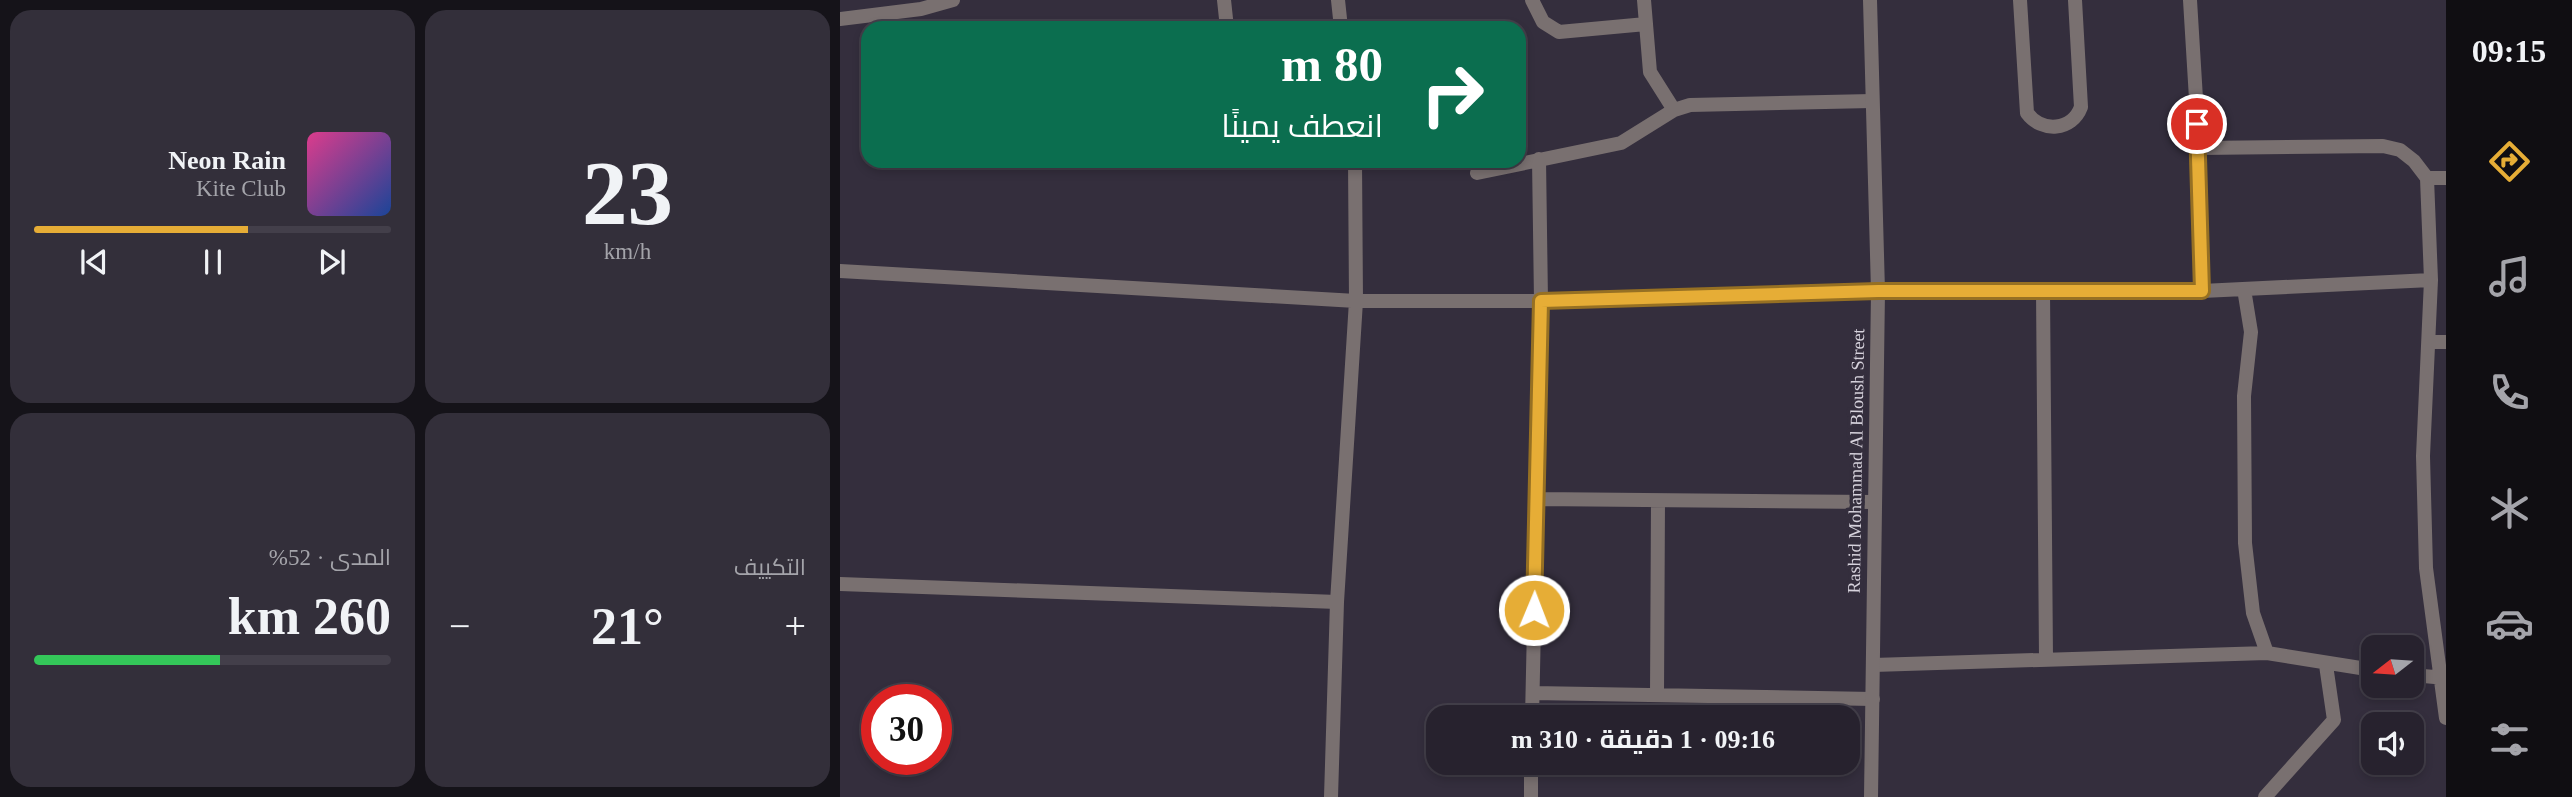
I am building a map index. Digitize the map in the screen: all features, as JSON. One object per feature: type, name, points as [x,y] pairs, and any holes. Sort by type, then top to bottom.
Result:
[{"type":"street","points":[[840,19],[921,9],[953,0]]},
{"type":"street","points":[[1224,0],[1226,21]]},
{"type":"street","points":[[1338,0],[1340,21]]},
{"type":"street","points":[[1532,0],[1543,22],[1559,32],[1646,24]]},
{"type":"street","points":[[1644,0],[1650,72],[1674,110]]},
{"type":"street","name":"Rashid Mohammad Al Bloush Street","points":[[1870,0],[1878,291],[1871,797]]},
{"type":"street","points":[[2020,0],[2027,113],[2039,125],[2059,126],[2073,121],[2081,107],[2075,0]]},
{"type":"street","points":[[2190,0],[2199,148],[2202,291]]},
{"type":"street","points":[[1526,162],[1621,143],[1674,110],[1690,105],[1872,101]]},
{"type":"street","points":[[2199,148],[2384,146],[2400,150],[2414,161],[2427,178],[2431,280],[2423,456],[2426,568],[2443,678],[2446,718]]},
{"type":"street","points":[[1533,705],[1541,301],[1539,159]]},
{"type":"street","points":[[1331,797],[1337,602],[1356,302],[1355,168]]},
{"type":"street","points":[[1477,173],[1499,168]]},
{"type":"street","points":[[2427,178],[2446,178]]},
{"type":"street","points":[[840,271],[1356,302],[1541,301],[1878,291],[2202,291],[2431,280]]},
{"type":"street","points":[[2244,289],[2251,332],[2244,396],[2245,543],[2253,613],[2267,653]]},
{"type":"street","points":[[2043,291],[2046,659]]},
{"type":"street","points":[[2429,342],[2446,342]]},
{"type":"street","points":[[1537,499],[1874,502]]},
{"type":"street","points":[[1657,695],[1658,501]]},
{"type":"street","points":[[840,584],[1337,602]]},
{"type":"street","points":[[1873,665],[2267,653],[2294,656],[2326,665],[2361,669]]},
{"type":"street","points":[[2265,797],[2334,720],[2326,665]]},
{"type":"street","points":[[2424,676],[2443,678]]},
{"type":"street","points":[[1533,693],[1873,699]]},
{"type":"street","points":[[1531,775],[1531,797]]},
{"type":"route","points":[[1534,610],[1541,301],[1878,291],[2202,291],[2197,124]]}]
